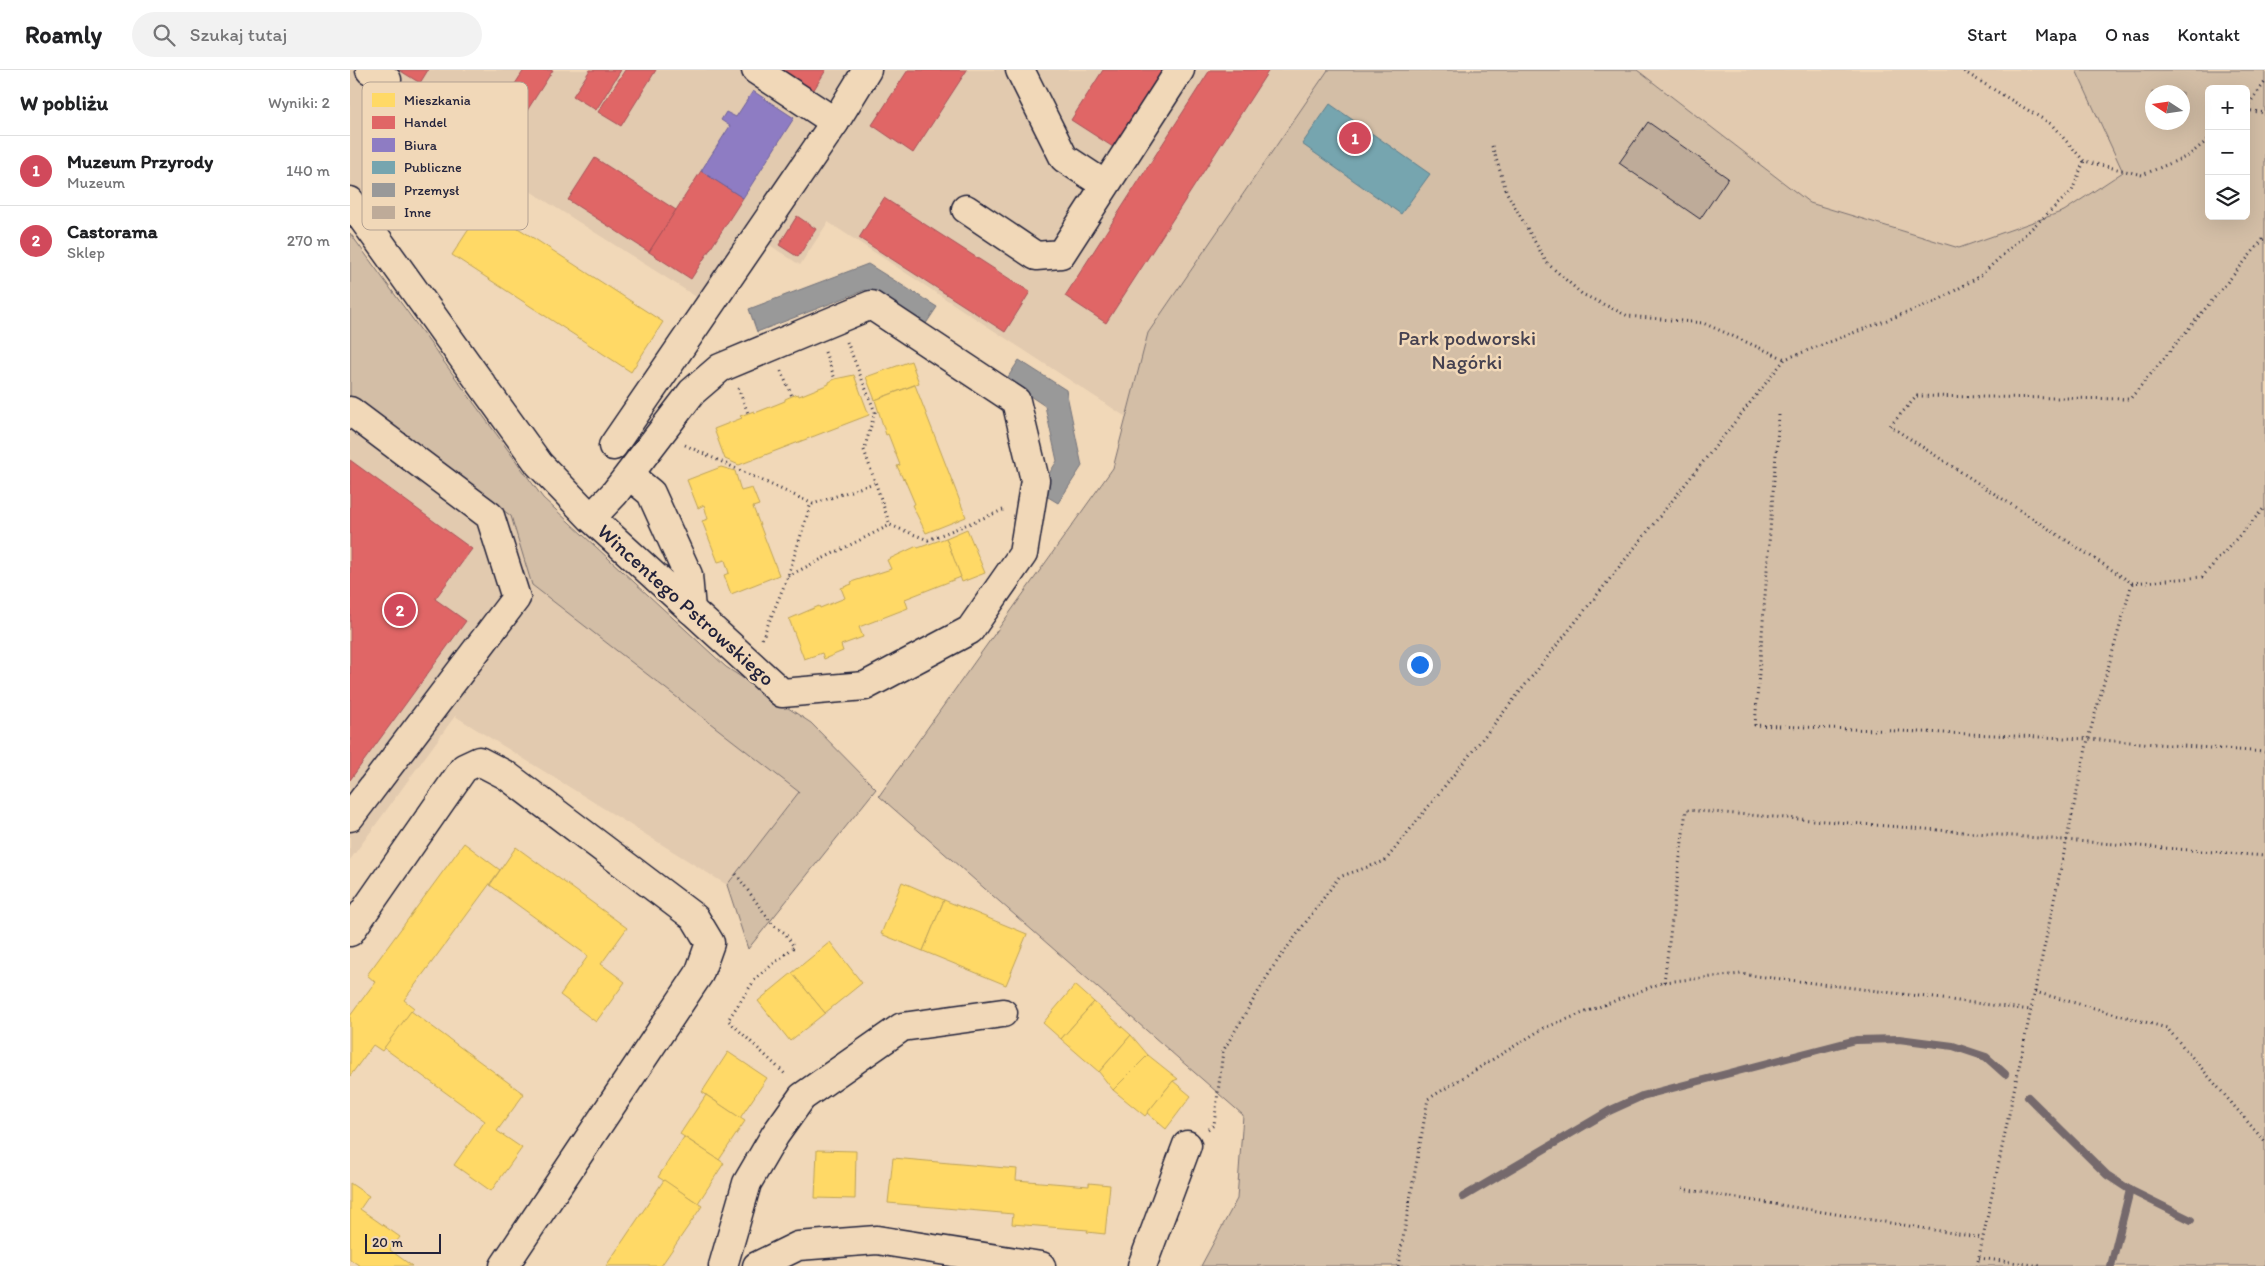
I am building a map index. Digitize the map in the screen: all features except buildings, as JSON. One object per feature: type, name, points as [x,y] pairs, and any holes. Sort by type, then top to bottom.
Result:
[{"type":"street","points":[[756,70],[835,122]]},
{"type":"street","points":[[613,446],[835,122],[867,70]]},
{"type":"street","points":[[1020,70],[1064,158],[1105,185]]},
{"type":"street","points":[[966,210],[1036,256],[1061,254],[1180,70]]},
{"type":"street","name":"Wincentego Pstrowskiego","points":[[350,201],[362,218]]},
{"type":"street","name":"Wincentego Pstrowskiego","points":[[371,230],[539,464],[591,518],[782,693],[865,686],[970,630],[1023,554],[1035,480],[1016,401],[871,305],[720,368],[692,392],[629,475],[591,518]]},
{"type":"street","points":[[350,411],[490,516],[516,598],[350,817]]},
{"type":"street","points":[[629,475],[651,493],[688,575],[691,610]]},
{"type":"street","points":[[350,932],[464,768],[479,761],[506,774],[695,918],[710,943],[699,974],[504,1266]]},
{"type":"street","points":[[724,1266],[747,1183],[775,1135],[802,1097],[902,1027],[1003,1012]]},
{"type":"street","points":[[1142,1266],[1187,1145]]},
{"type":"street","points":[[757,1266],[798,1246],[877,1240],[1041,1266]]},
{"type":"path","points":[[1968,70],[1963,71],[2051,124],[2084,161],[2142,175],[2188,156],[2205,142]]},
{"type":"path","points":[[2250,103],[2265,82]]},
{"type":"path","points":[[2250,110],[2265,113]]},
{"type":"path","points":[[1492,146],[1507,193],[1547,263],[1582,294],[1628,316],[1703,322],[1785,359]]},
{"type":"path","points":[[1187,1145],[1214,1125],[1223,1051],[1273,967],[1339,877],[1385,861],[1785,359],[1937,301],[1980,276],[2072,191],[2084,161]]},
{"type":"path","points":[[2265,237],[2130,399],[1917,396],[1890,426],[2132,583],[2202,577],[2265,507]]},
{"type":"path","points":[[843,333],[875,412],[864,450],[890,525],[928,540],[1032,499]]},
{"type":"path","points":[[824,350],[836,379]]},
{"type":"path","points":[[780,368],[792,396]]},
{"type":"path","points":[[736,383],[748,413]]},
{"type":"path","points":[[1779,415],[1756,725],[2088,739],[2265,752]]},
{"type":"path","points":[[676,441],[813,504],[874,483]]},
{"type":"path","points":[[761,642],[788,576],[811,503]]},
{"type":"path","points":[[788,576],[890,525]]},
{"type":"path","points":[[1978,1266],[2088,739],[2132,583]]},
{"type":"path","points":[[1664,982],[1686,810],[2265,856]]},
{"type":"path","points":[[736,874],[773,925],[784,934],[794,948],[756,978],[728,1020],[786,1074]]},
{"type":"path","points":[[1398,1266],[1428,1099],[1544,1028],[1664,982],[1741,974],[2031,1010]]},
{"type":"path","points":[[2035,992],[2167,1028],[2265,1142]]},
{"type":"path","points":[[1682,1188],[1984,1238]]},
{"type":"path","points":[[1979,1258],[2042,1266]]},
{"type":"shaded area","points":[[350,70],[1328,70],[1148,333],[1126,417],[828,222],[800,265],[744,228],[698,298],[528,190],[528,82],[362,82],[362,209],[350,223]]},
{"type":"shaded area","points":[[1637,70],[2076,70],[2124,172],[2064,211],[1959,248],[1810,203]]},
{"type":"shaded area","points":[[350,385],[533,523],[829,784],[727,885],[455,716],[350,860]]},
{"type":"green space","name":"Park podworski Nagórki","points":[[1328,70],[1637,70],[1810,203],[1959,248],[2064,211],[2123,172],[2076,70],[2265,70],[2265,1266],[1201,1266],[1237,1199],[1243,1115],[879,796],[1113,468],[1148,333]]},
{"type":"green space","points":[[350,233],[543,498],[726,667],[811,723],[876,789],[748,949],[727,885],[799,792],[532,585],[511,516],[350,396]]},
{"type":"waterway","points":[[1463,1197],[1609,1111],[1642,1096],[1856,1040],[1899,1039],[1953,1046],[1986,1057],[2005,1074]]},
{"type":"waterway","points":[[2028,1097],[2107,1175],[2130,1190],[2191,1220]]},
{"type":"waterway","points":[[2111,1266],[2130,1190]]},
{"type":"place","name":"Muzeum Przyrody","points":[[1355,138]]},
{"type":"place","name":"Castorama","points":[[400,610]]}]
